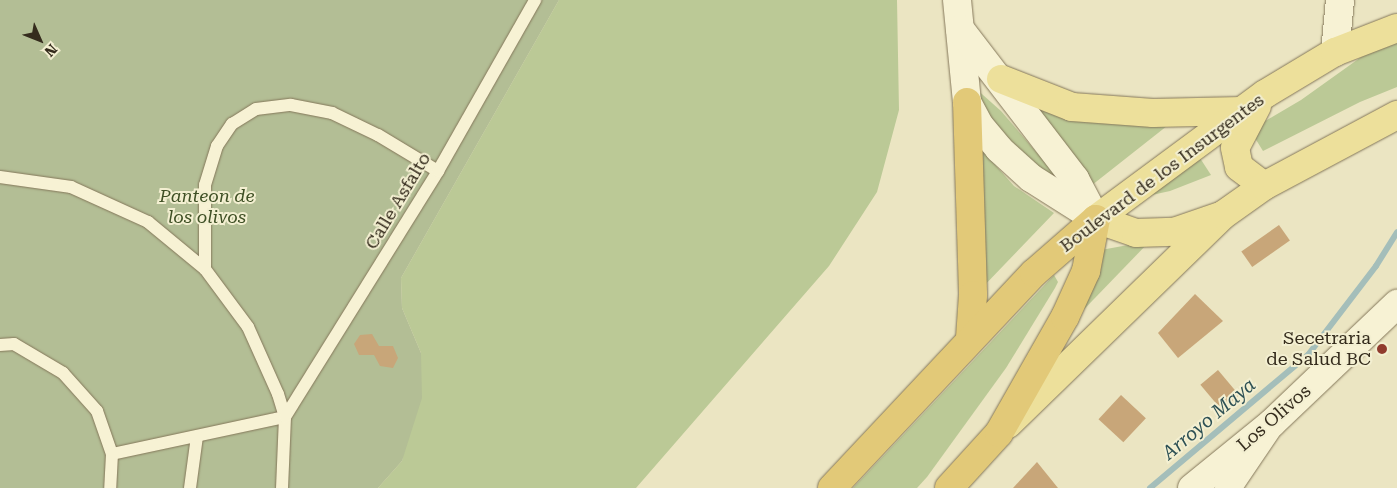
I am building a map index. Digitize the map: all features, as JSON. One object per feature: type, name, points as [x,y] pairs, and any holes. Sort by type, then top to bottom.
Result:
[{"type":"highway","points":[[967,102],[974,295],[970,338]]},
{"type":"highway","points":[[949,488],[999,433],[1065,317],[1086,271],[1096,219]]},
{"type":"highway","name":"Boulevard de los Insurgentes","points":[[832,488],[970,338],[1034,273],[1096,219]]},
{"type":"main road","name":"Boulevard de los Insurgentes","points":[[1096,219],[1265,94],[1335,52],[1397,28]]},
{"type":"main road","points":[[1001,79],[1072,107],[1153,113],[1242,111]]},
{"type":"main road","points":[[1264,186],[1240,167],[1234,148],[1242,130],[1265,94]]},
{"type":"main road","points":[[999,433],[1223,215],[1264,186],[1397,115]]},
{"type":"main road","points":[[1096,219],[1136,233],[1174,232],[1223,215]]},
{"type":"street","points":[[957,0],[967,102],[980,126],[1015,165],[1096,219]]},
{"type":"street","points":[[1335,52],[1340,0]]},
{"type":"street","points":[[960,29],[1001,79],[1075,179],[1096,219]]},
{"type":"street","name":"Los Olivos","points":[[1192,488],[1272,422],[1397,304]]},
{"type":"street","points":[[1228,488],[1272,422]]},
{"type":"lane","name":"Calle Asfalto","points":[[285,417],[438,170],[535,0]]},
{"type":"lane","points":[[205,269],[205,185],[217,146],[232,124],[256,109],[291,105],[332,113],[378,135],[438,170]]},
{"type":"lane","points":[[0,177],[71,187],[148,222],[205,269],[248,328],[285,417],[282,488]]},
{"type":"lane","points":[[0,345],[14,344],[63,373],[97,411],[112,454],[110,488]]},
{"type":"lane","points":[[112,454],[285,417]]},
{"type":"lane","points":[[190,488],[197,436]]},
{"type":"green space","name":"Panteon de los olivos","points":[[0,0],[559,0],[401,278],[402,308],[421,353],[422,398],[402,461],[378,488],[0,488]]},
{"type":"green space","points":[[559,0],[897,0],[899,110],[877,192],[829,266],[636,488],[378,488],[402,461],[421,353],[402,308],[401,278]]},
{"type":"green space","points":[[1397,39],[1397,87],[1360,102],[1263,151],[1250,130],[1301,100],[1364,55]]},
{"type":"green space","points":[[974,87],[1001,111],[1063,183],[1003,145]]},
{"type":"green space","points":[[1030,107],[1053,114],[1172,122],[1087,189]]},
{"type":"green space","points":[[982,150],[1014,186],[1054,213],[980,290]]},
{"type":"green space","points":[[1198,155],[1211,175],[1170,191],[1138,198]]},
{"type":"green space","points":[[1150,241],[1066,328],[1101,250]]},
{"type":"green space","points":[[1054,275],[1058,282],[1055,288],[1006,368],[917,488],[853,488]]},
{"type":"building","points":[[1279,225],[1290,241],[1252,267],[1241,251]]},
{"type":"building","points":[[1195,294],[1223,321],[1178,358],[1158,333]]},
{"type":"building","points":[[372,334],[379,346],[393,346],[398,358],[393,368],[380,366],[374,355],[359,355],[354,344],[360,335]]},
{"type":"building","points":[[1218,370],[1239,395],[1222,410],[1200,385]]},
{"type":"building","points":[[1121,395],[1146,418],[1123,442],[1098,419]]},
{"type":"building","points":[[1037,462],[1058,488],[1013,488]]},
{"type":"waterway","name":"Arroyo Maya","points":[[1150,488],[1308,355],[1376,266],[1397,232]]},
{"type":"place","name":"Secetraria de Salud BC","points":[[1382,349]]}]
